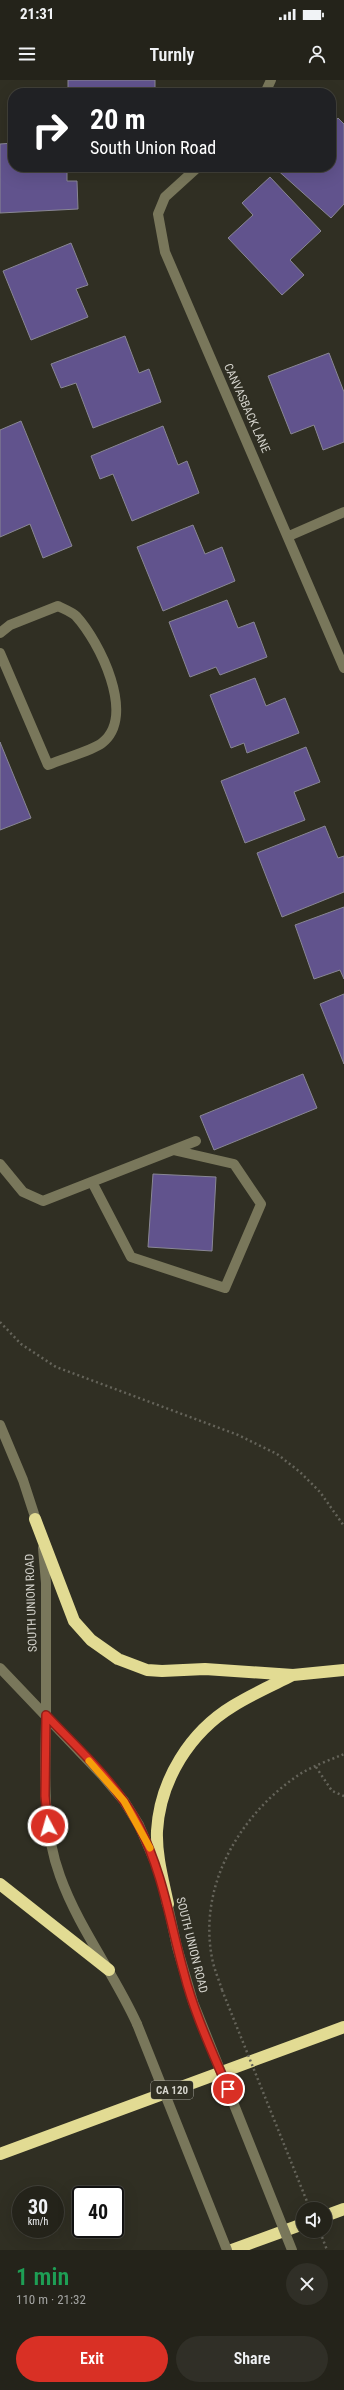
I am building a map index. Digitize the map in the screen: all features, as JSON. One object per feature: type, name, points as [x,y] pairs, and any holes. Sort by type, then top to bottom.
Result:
[{"type":"highway","points":[[35,1519],[74,1621],[91,1640],[118,1659],[147,1670],[176,1671],[205,1669],[293,1675],[344,1670]]},
{"type":"highway","points":[[168,1904],[159,1858],[157,1831],[164,1798],[176,1766],[200,1731],[216,1717],[234,1705],[293,1675]]},
{"type":"highway","points":[[0,1884],[109,1970]]},
{"type":"highway","name":"CA 120","points":[[0,2154],[344,2027]]},
{"type":"highway","points":[[332,2213],[344,2209]]},
{"type":"highway","points":[[232,2250],[296,2227]]},
{"type":"street","name":"CANVASBACK LANE","points":[[192,172],[165,197],[158,214],[165,252],[289,536],[344,668]]},
{"type":"street","points":[[289,536],[344,512]]},
{"type":"street","points":[[0,633],[10,625],[58,606],[75,615],[97,646],[113,683],[115,706],[113,728],[102,743],[48,765],[0,653]]},
{"type":"street","points":[[0,1164],[23,1192],[43,1201],[196,1141]]},
{"type":"street","points":[[92,1182],[131,1257],[225,1288],[261,1204],[234,1164],[173,1150]]},
{"type":"street","name":"SOUTH UNION ROAD","points":[[0,1425],[23,1480],[43,1551],[46,1583],[45,1796],[54,1855],[74,1910],[109,1970],[137,2024],[227,2250]]},
{"type":"street","name":"SOUTH UNION ROAD","points":[[0,1668],[46,1715],[124,1801],[139,1825],[151,1851],[168,1904],[177,1947],[192,2002],[292,2250]]},
{"type":"path","points":[[0,1322],[21,1344],[56,1367],[238,1435],[277,1454],[300,1472],[320,1492],[344,1526]]},
{"type":"path","points":[[307,2202],[222,1990],[212,1959],[210,1925],[213,1892],[223,1861],[255,1812],[276,1792],[301,1774],[344,1754]]},
{"type":"path","points":[[316,1767],[332,1791],[344,1796]]},
{"type":"path","points":[[322,2238],[327,2250]]},
{"type":"building","points":[[68,80],[155,80],[155,88],[68,88]]},
{"type":"building","points":[[338,118],[344,124],[344,204],[331,218],[280,172],[336,172],[336,120]]},
{"type":"building","points":[[8,143],[8,172],[67,172],[67,181],[77,181],[78,209],[0,213],[0,144]]},
{"type":"building","points":[[270,177],[321,231],[290,260],[304,275],[282,295],[228,238],[253,215],[242,203]]},
{"type":"building","points":[[71,243],[88,285],[76,289],[88,317],[31,340],[3,271]]},
{"type":"building","points":[[125,336],[139,373],[149,369],[161,402],[93,428],[76,383],[61,388],[51,364]]},
{"type":"building","points":[[329,353],[344,392],[344,442],[323,450],[314,425],[291,434],[268,376]]},
{"type":"building","points":[[21,421],[72,546],[43,558],[30,524],[0,537],[0,430]]},
{"type":"building","points":[[163,426],[178,465],[187,461],[199,493],[132,521],[113,474],[100,479],[91,456]]},
{"type":"building","points":[[193,525],[205,554],[222,547],[235,581],[163,611],[137,547]]},
{"type":"building","points":[[227,600],[238,628],[254,622],[267,657],[220,675],[216,667],[190,677],[169,622]]},
{"type":"building","points":[[255,678],[266,706],[285,698],[299,733],[247,753],[244,743],[231,748],[210,695]]},
{"type":"building","points":[[0,742],[31,818],[0,830]]},
{"type":"building","points":[[306,747],[320,782],[294,792],[305,820],[245,843],[221,781]]},
{"type":"building","points":[[325,826],[338,858],[344,856],[344,892],[282,917],[257,853]]},
{"type":"building","points":[[344,907],[344,979],[340,970],[314,979],[295,925]]},
{"type":"building","points":[[344,994],[344,1064],[320,1004]]},
{"type":"building","points":[[303,1074],[317,1108],[214,1150],[200,1116]]},
{"type":"building","points":[[153,1174],[216,1177],[212,1251],[148,1247]]},
{"type":"slow traffic","points":[[89,1761],[124,1801],[139,1825],[150,1848]]},
{"type":"route","points":[[48,1826],[45,1796],[46,1715],[124,1801],[139,1825],[151,1851],[160,1877],[192,2002],[228,2089]]}]
